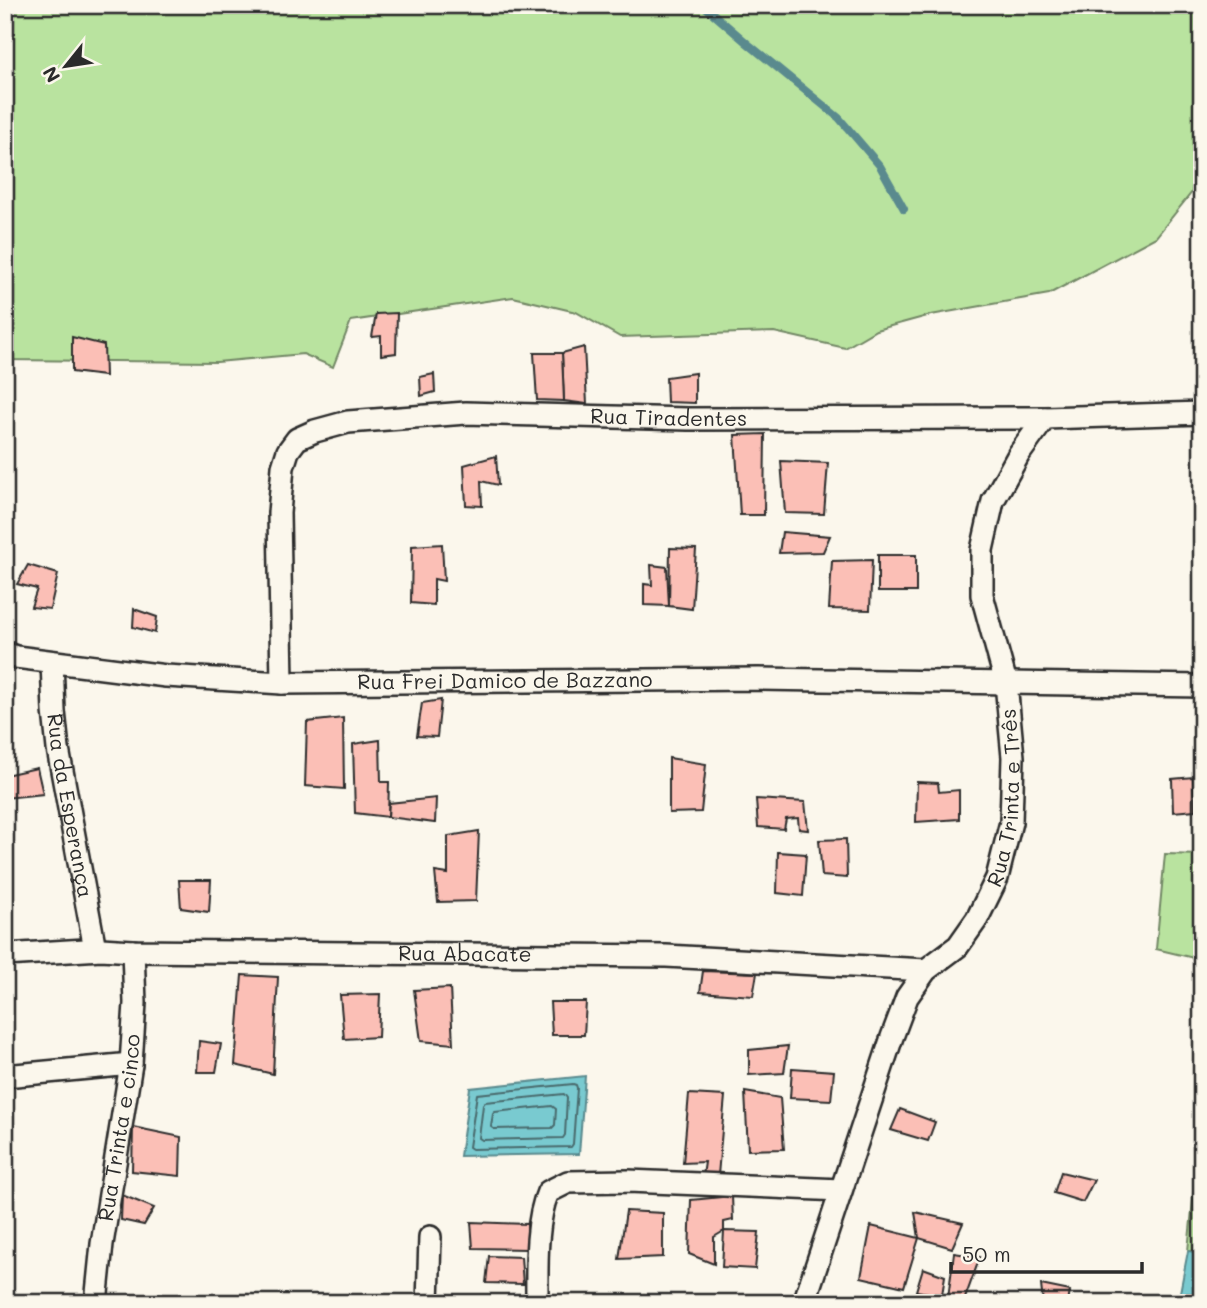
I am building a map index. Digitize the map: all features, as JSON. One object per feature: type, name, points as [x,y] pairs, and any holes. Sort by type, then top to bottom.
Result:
[{"type":"street","name":"Rua Tiradentes","points":[[282,683],[279,513],[283,467],[288,451],[297,439],[315,431],[348,422],[466,413],[688,419],[1045,418]]},
{"type":"street","points":[[1045,418],[1202,413]]},
{"type":"street","name":"Rua Trinta e Três","points":[[804,1303],[907,997],[926,970],[958,946],[977,919],[996,878],[1011,822],[1013,757],[1006,683],[982,595],[982,550],[993,501],[1019,454],[1045,418]]},
{"type":"street","name":"Rua Frei Damico de Bazzano","points":[[5,653],[16,657],[166,676],[282,683],[760,679],[1202,687]]},
{"type":"street","name":"Rua da Esperança","points":[[52,662],[58,749],[95,949]]},
{"type":"street","name":"Rua Abacate","points":[[5,955],[95,949],[666,956],[926,970]]},
{"type":"street","name":"Rua Trinta e cinco","points":[[96,1303],[102,1244],[131,1064],[135,1003],[133,951]]},
{"type":"street","points":[[5,1076],[131,1064]]},
{"type":"street","points":[[537,1303],[537,1259],[542,1205],[548,1192],[568,1182],[628,1181],[841,1191]]},
{"type":"street","points":[[428,1303],[430,1237]]},
{"type":"green space","points":[[5,5],[1197,5],[1202,62],[1202,146],[1192,192],[1156,237],[1049,294],[931,315],[876,330],[845,348],[774,332],[620,337],[576,312],[513,297],[351,321],[333,367],[303,354],[217,362],[5,360]]},
{"type":"green space","points":[[1165,854],[1202,855],[1202,960],[1156,949]]},
{"type":"green space","points":[[1202,1108],[1202,1253],[1188,1251]]},
{"type":"water","points":[[585,1076],[579,1154],[460,1156],[470,1088]]},
{"type":"water","points":[[1188,1251],[1202,1253],[1202,1303],[1178,1303]]},
{"type":"building","points":[[397,313],[396,353],[381,355],[381,336],[372,337],[376,314]]},
{"type":"building","points":[[72,337],[104,345],[105,376],[72,372]]},
{"type":"building","points":[[584,347],[587,404],[564,401],[562,353]]},
{"type":"building","points":[[534,353],[562,353],[564,401],[537,400]]},
{"type":"building","points":[[695,373],[695,403],[667,402],[666,377]]},
{"type":"building","points":[[434,374],[435,392],[421,396],[420,377]]},
{"type":"building","points":[[765,434],[764,515],[740,515],[735,435]]},
{"type":"building","points":[[496,456],[498,485],[481,481],[482,506],[466,505],[464,465]]},
{"type":"building","points":[[781,461],[828,463],[824,514],[785,513]]},
{"type":"building","points":[[782,532],[830,536],[823,552],[779,553]]},
{"type":"building","points":[[442,544],[444,581],[434,579],[434,605],[411,603],[412,546]]},
{"type":"building","points":[[670,548],[696,549],[692,609],[669,606]]},
{"type":"building","points":[[878,555],[916,555],[916,592],[878,592]]},
{"type":"building","points":[[872,560],[870,610],[829,609],[832,561]]},
{"type":"building","points":[[28,565],[58,574],[50,609],[31,607],[37,589],[17,584]]},
{"type":"building","points":[[651,565],[667,567],[669,606],[644,605],[644,584],[652,585]]},
{"type":"building","points":[[134,609],[157,617],[155,633],[133,627]]},
{"type":"building","points":[[1195,616],[1202,617],[1202,652],[1194,654]]},
{"type":"building","points":[[441,700],[437,737],[417,736],[422,703]]},
{"type":"building","points":[[343,718],[344,789],[305,786],[307,722]]},
{"type":"building","points":[[380,740],[381,782],[389,782],[388,817],[355,813],[353,744]]},
{"type":"building","points":[[669,758],[706,764],[701,812],[669,813]]},
{"type":"building","points":[[37,768],[43,794],[5,798],[5,775]]},
{"type":"building","points":[[1193,777],[1195,810],[1173,812],[1172,779]]},
{"type":"building","points":[[917,782],[938,783],[939,792],[959,790],[959,819],[916,822]]},
{"type":"building","points":[[436,798],[435,823],[388,817],[389,803]]},
{"type":"building","points":[[756,799],[805,802],[808,830],[799,829],[798,818],[786,819],[784,829],[758,827]]},
{"type":"building","points":[[479,831],[476,901],[438,902],[435,872],[448,874],[448,836]]},
{"type":"building","points":[[846,839],[847,878],[822,876],[819,840]]},
{"type":"building","points":[[778,852],[806,854],[803,896],[777,893]]},
{"type":"building","points":[[179,880],[211,880],[209,912],[181,908]]},
{"type":"building","points":[[703,971],[757,973],[753,996],[700,992]]},
{"type":"building","points":[[242,975],[278,977],[273,1074],[235,1065]]},
{"type":"building","points":[[450,988],[453,1044],[421,1041],[414,990]]},
{"type":"building","points":[[380,994],[378,1037],[344,1039],[340,995]]},
{"type":"building","points":[[550,1002],[586,1002],[584,1035],[552,1035]]},
{"type":"building","points":[[199,1041],[221,1044],[216,1072],[197,1072]]},
{"type":"building","points":[[788,1046],[784,1073],[749,1075],[749,1050]]},
{"type":"building","points":[[792,1068],[834,1071],[831,1100],[790,1098]]},
{"type":"building","points":[[745,1092],[780,1098],[784,1149],[748,1150]]},
{"type":"building","points":[[689,1094],[725,1096],[718,1175],[703,1176],[705,1162],[683,1163]]},
{"type":"building","points":[[900,1109],[935,1122],[928,1141],[891,1130]]},
{"type":"building","points":[[133,1127],[181,1137],[180,1176],[132,1171]]},
{"type":"building","points":[[1061,1172],[1094,1180],[1083,1202],[1054,1193]]},
{"type":"building","points":[[122,1195],[154,1208],[144,1225],[121,1220]]},
{"type":"building","points":[[732,1196],[733,1220],[724,1222],[724,1231],[714,1237],[714,1264],[689,1254],[691,1200]]},
{"type":"building","points":[[626,1211],[663,1213],[663,1257],[619,1259]]},
{"type":"building","points":[[915,1212],[963,1223],[952,1248],[919,1238]]},
{"type":"building","points":[[471,1222],[527,1224],[527,1249],[473,1248]]},
{"type":"building","points":[[871,1226],[919,1238],[904,1287],[861,1277]]},
{"type":"building","points":[[724,1231],[759,1232],[755,1269],[722,1267]]},
{"type":"building","points":[[954,1253],[980,1257],[964,1301],[948,1298]]},
{"type":"building","points":[[489,1256],[521,1257],[523,1284],[486,1283]]},
{"type":"building","points":[[923,1268],[945,1276],[942,1295],[916,1291]]},
{"type":"building","points":[[1041,1285],[1070,1291],[1068,1303],[1043,1303]]},
{"type":"waterway","points":[[703,5],[839,118],[880,166],[904,209]]}]
